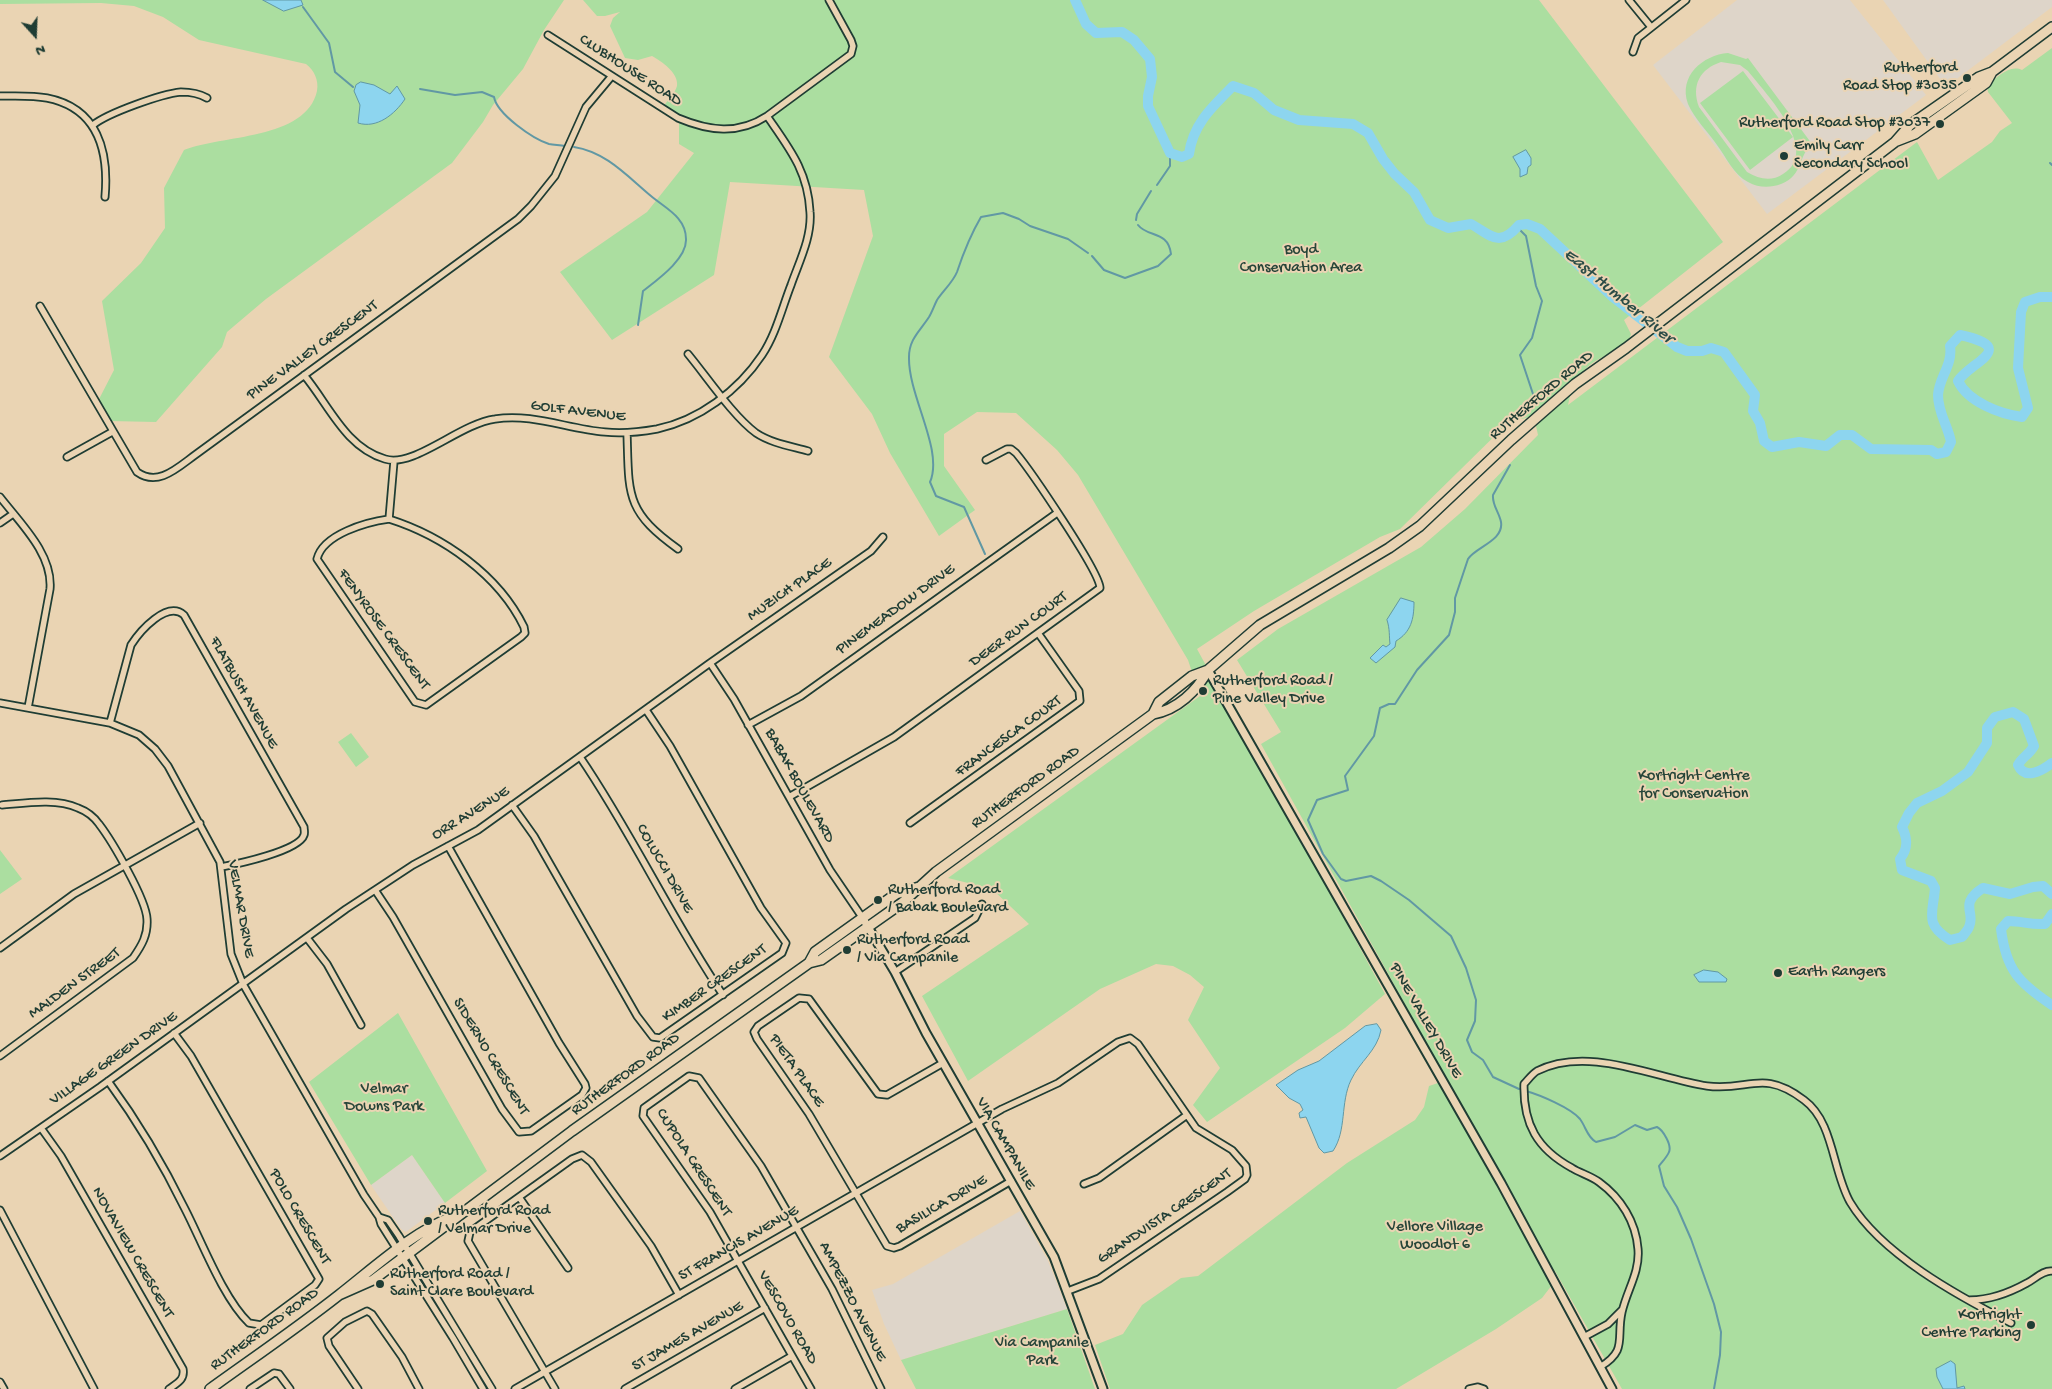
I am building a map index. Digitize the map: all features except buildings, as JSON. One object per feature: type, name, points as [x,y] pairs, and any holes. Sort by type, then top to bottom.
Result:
[{"type":"main road","name":"RUTHERFORD ROAD","points":[[339,1295],[373,1280],[440,1232],[461,1213],[809,963],[821,960],[866,922],[902,903],[918,887],[1153,714],[1168,711],[1200,685],[1208,670],[1273,617],[1389,548],[1420,526],[1568,390],[1626,348],[1895,142],[1910,125],[1979,77],[1992,72],[2052,27]]},
{"type":"main road","name":"RUTHERFORD ROAD","points":[[210,1389],[339,1295],[367,1271],[434,1224],[461,1213]]},
{"type":"street","name":"CLUBHOUSE ROAD","points":[[548,35],[663,110],[696,126],[713,130],[738,129],[756,123],[767,116],[850,56],[853,50],[851,40],[829,0]]},
{"type":"street","points":[[1629,0],[1651,27]]},
{"type":"street","points":[[1633,52],[1638,38],[1686,0]]},
{"type":"street","name":"PINE VALLEY CRESCENT","points":[[40,306],[136,472],[147,478],[159,478],[195,455],[505,228],[531,206],[555,176],[586,107],[611,77]]},
{"type":"street","points":[[93,125],[110,114],[181,92],[208,98]]},
{"type":"street","points":[[0,96],[35,96],[56,100],[76,110],[93,125],[106,159],[105,197]]},
{"type":"street","name":"GOLF AVENUE","points":[[394,461],[420,454],[467,426],[495,418],[532,419],[606,432],[627,433],[658,428],[678,422],[704,410],[724,397],[741,380],[765,349],[798,267],[810,224],[807,185],[801,168],[793,152],[767,116]]},
{"type":"street","points":[[688,354],[741,420],[758,434],[776,442],[808,451]]},
{"type":"street","points":[[304,375],[358,446],[371,454],[394,461],[389,519]]},
{"type":"street","points":[[68,457],[112,432]]},
{"type":"street","points":[[627,433],[630,487],[634,504],[644,522],[654,532],[678,549]]},
{"type":"street","name":"DEER RUN COURT","points":[[789,796],[894,736],[1100,588],[1098,578],[1057,513],[1011,449],[1007,449],[986,460]]},
{"type":"street","points":[[0,497],[44,556],[50,580],[28,708]]},
{"type":"street","name":"PINEMEADOW DRIVE","points":[[748,725],[801,696],[1057,513]]},
{"type":"street","points":[[0,523],[12,514]]},
{"type":"street","name":"FENYROSE CRESCENT","points":[[389,519],[408,525],[478,566],[524,627],[525,633],[521,638],[426,705],[415,702],[316,559],[318,553],[326,545],[358,524],[389,519]]},
{"type":"street","name":"MUZICH PLACE","points":[[710,663],[871,551],[883,537]]},
{"type":"street","name":"FLATBUSH AVENUE","points":[[110,722],[134,640],[154,621],[171,610],[180,611],[304,827],[304,835],[301,839],[284,850],[221,867]]},
{"type":"street","name":"FRANCESCA COURT","points":[[910,823],[1080,701],[1079,690],[1038,634]]},
{"type":"street","name":"BABAK BOULEVARD","points":[[710,663],[748,725],[830,870],[866,922]]},
{"type":"street","name":"ORR AVENUE","points":[[243,984],[413,865],[478,830],[710,663]]},
{"type":"street","name":"PINE VALLEY DRIVE","points":[[1208,670],[1501,1183],[1612,1389]]},
{"type":"street","name":"VELMAR DRIVE","points":[[0,703],[110,722],[139,735],[156,749],[168,766],[200,823],[221,867],[231,954],[243,984],[364,1195],[379,1217],[388,1220],[406,1256]]},
{"type":"street","name":"KIMBER CRESCENT","points":[[512,805],[534,836],[637,1016],[653,1037],[656,1039],[665,1036],[782,953],[786,943],[762,908],[670,746],[646,710]]},
{"type":"street","name":"COLUCCI DRIVE","points":[[580,757],[601,787],[704,966],[723,995]]},
{"type":"street","name":"MALDEN STREET","points":[[0,1056],[122,968],[133,958],[143,944],[147,930],[145,908],[124,866],[100,825],[80,808],[59,803],[2,805]]},
{"type":"street","points":[[0,948],[74,894],[200,823]]},
{"type":"street","name":"SIDERNO CRESCENT","points":[[375,890],[393,917],[502,1108],[519,1132],[531,1131],[582,1095],[586,1088],[585,1084],[555,1036],[448,846]]},
{"type":"street","points":[[895,972],[975,918],[982,904]]},
{"type":"street","name":"VIA CAMPANILE","points":[[866,922],[943,1063],[1054,1257],[1103,1389]]},
{"type":"street","points":[[307,938],[327,964],[361,1025]]},
{"type":"street","name":"VILLAGE GREEN DRIVE","points":[[0,1156],[243,984]]},
{"type":"street","name":"PIETA PLACE","points":[[856,1194],[809,1114],[757,1040],[756,1029],[799,998],[806,997],[874,1090],[883,1096],[943,1063]]},
{"type":"street","name":"POLO CRESCENT","points":[[108,1080],[133,1115],[160,1160],[233,1300],[249,1323],[261,1325],[315,1285],[319,1279],[190,1056],[174,1033]]},
{"type":"street","name":"GRANDVISTA CRESCENT","points":[[977,1123],[1009,1105],[1058,1083],[1118,1042],[1130,1038],[1138,1044],[1200,1132],[1223,1144],[1241,1158],[1247,1170],[1245,1179],[1099,1279],[1068,1291]]},
{"type":"street","points":[[1600,1367],[1613,1359],[1620,1344],[1619,1334],[1623,1309],[1633,1283],[1638,1250],[1627,1212],[1599,1181],[1571,1168],[1550,1153],[1536,1138],[1526,1119],[1523,1106],[1524,1084],[1535,1072],[1554,1065],[1609,1063],[1709,1086],[1758,1081],[1784,1086],[1806,1101],[1820,1116],[1849,1200],[1871,1229],[1918,1270],[2011,1323]]},
{"type":"street","name":"CUPOLA CRESCENT","points":[[738,1261],[702,1200],[643,1114],[644,1108],[689,1076],[699,1078],[761,1166],[797,1227]]},
{"type":"street","points":[[1084,1184],[1099,1178],[1187,1114]]},
{"type":"street","name":"ST FRANCIS AVENUE","points":[[515,1389],[977,1123]]},
{"type":"street","name":"NOVAVIEW CRESCENT","points":[[41,1128],[61,1156],[183,1368],[184,1375],[182,1380],[169,1389]]},
{"type":"street","points":[[555,1389],[468,1240],[470,1232],[576,1156],[586,1156],[651,1246],[679,1294]]},
{"type":"street","name":"BASILICA DRIVE","points":[[856,1194],[886,1246],[894,1248],[1010,1181]]},
{"type":"street","points":[[519,1197],[568,1268]]},
{"type":"street","points":[[0,1210],[94,1389]]},
{"type":"street","name":"AMPEZZO AVENUE","points":[[797,1227],[832,1289],[881,1389]]},
{"type":"street","points":[[406,1256],[483,1389]]},
{"type":"street","points":[[406,1256],[492,1389]]},
{"type":"street","name":"VESCOVO ROAD","points":[[738,1261],[811,1389]]},
{"type":"street","points":[[1968,1300],[1987,1300],[2027,1284],[2048,1271],[2052,1271]]},
{"type":"street","name":"ST JAMES AVENUE","points":[[625,1389],[765,1308]]},
{"type":"street","points":[[1584,1337],[1608,1324],[1623,1309]]},
{"type":"street","points":[[358,1389],[329,1346],[327,1338],[345,1322],[367,1311],[372,1314],[402,1356],[419,1389]]},
{"type":"street","points":[[1608,1324],[1619,1334]]},
{"type":"street","points":[[735,1389],[792,1356]]},
{"type":"street","points":[[250,1389],[274,1373],[279,1374],[290,1389]]},
{"type":"street","points":[[0,1382],[4,1389]]},
{"type":"street","points":[[1469,1389],[1478,1387],[1484,1389]]},
{"type":"shaded area","name":"Emily Carr Secondary School","points":[[1737,0],[1850,0],[1926,95],[1767,214],[1653,65]]},
{"type":"shaded area","points":[[1883,0],[2052,0],[2052,7],[1946,87]]},
{"type":"shaded area","points":[[412,1155],[445,1203],[406,1232],[401,1229],[371,1185]]},
{"type":"shaded area","points":[[1020,1211],[1048,1261],[1067,1309],[901,1360],[884,1324],[872,1290],[893,1284]]},
{"type":"green space","points":[[0,0],[564,0],[544,30],[523,69],[493,105],[483,122],[452,163],[266,299],[227,332],[222,347],[156,422],[109,421],[96,405],[114,370],[102,301],[141,263],[165,228],[164,188],[184,150],[260,133],[297,119],[310,107],[317,91],[315,76],[306,64],[199,40],[163,17],[134,6],[101,3],[0,4]]},
{"type":"green space","points":[[583,0],[833,0],[835,2],[834,0],[1539,0],[1723,242],[1624,320],[1631,334],[1627,346],[1596,361],[1581,373],[1571,392],[1568,405],[1917,142],[1938,180],[1992,142],[2000,131],[2012,123],[1988,92],[1987,85],[2008,70],[2022,70],[2052,48],[2052,1389],[1622,1389],[1555,1271],[1552,1285],[1542,1298],[1496,1329],[1396,1389],[1110,1389],[1095,1345],[1123,1334],[1142,1305],[1181,1278],[1198,1276],[1347,1163],[1415,1120],[1424,1107],[1429,1086],[1447,1080],[1261,744],[1281,732],[1237,660],[1278,629],[1421,547],[1465,509],[1538,435],[1536,426],[1529,417],[1522,419],[1516,415],[1400,529],[1380,537],[1254,611],[1197,649],[1385,994],[1345,1028],[1207,1122],[1193,1105],[1220,1068],[1188,1020],[1204,987],[1190,975],[1173,966],[1156,964],[1100,989],[968,1081],[922,996],[1029,924],[992,889],[948,878],[1200,696],[1188,660],[1078,475],[1057,450],[1016,413],[977,412],[944,434],[944,466],[975,510],[939,536],[890,453],[872,414],[829,357],[873,236],[864,190],[730,182],[714,275],[612,340],[560,272],[647,212],[694,153],[679,144],[679,121],[663,107],[677,86],[677,81],[672,72],[652,56],[638,60],[625,58],[610,26],[613,18],[620,12],[597,16]]},
{"type":"green space","points":[[1728,53],[1748,58],[1812,144],[1804,154],[1794,175],[1781,184],[1769,187],[1760,186],[1743,179],[1688,104],[1686,94],[1690,76],[1702,63]],"holes":[[[1721,62],[1740,65],[1748,71],[1777,107],[1794,137],[1796,151],[1793,164],[1783,174],[1774,178],[1760,178],[1747,172],[1699,107],[1696,92],[1699,79],[1703,74]]]},
{"type":"green space","points":[[1743,71],[1793,137],[1750,170],[1700,103]]},
{"type":"green space","points":[[351,733],[369,757],[356,767],[338,742]]},
{"type":"green space","points":[[0,850],[22,879],[0,894]]},
{"type":"green space","name":"Velmar Downs Park","points":[[398,1013],[487,1171],[445,1203],[412,1155],[371,1185],[309,1082]]},
{"type":"green space","name":"Via Campanile Park","points":[[1067,1309],[1095,1389],[916,1389],[901,1360]]},
{"type":"water","points":[[263,0],[301,0],[303,5],[284,11]]},
{"type":"water","points":[[361,82],[374,85],[390,94],[397,86],[405,99],[385,119],[372,124],[358,123],[360,105],[354,91],[356,85]]},
{"type":"water","points":[[1526,150],[1531,158],[1531,165],[1528,167],[1527,174],[1520,177],[1520,169],[1513,157]]},
{"type":"water","points":[[1401,598],[1414,602],[1411,624],[1405,634],[1396,641],[1395,647],[1376,663],[1370,658],[1383,645],[1386,647],[1390,644],[1387,620]]},
{"type":"water","points":[[1704,970],[1718,972],[1727,979],[1726,982],[1699,982],[1694,975]]},
{"type":"water","points":[[1377,1024],[1381,1030],[1376,1044],[1351,1080],[1337,1143],[1333,1151],[1324,1153],[1319,1148],[1306,1117],[1300,1118],[1299,1113],[1303,1110],[1300,1104],[1289,1098],[1276,1085],[1298,1070],[1319,1061],[1365,1026]]},
{"type":"water","points":[[1951,1361],[1955,1364],[1957,1388],[1964,1386],[1965,1389],[1943,1389],[1937,1377],[1936,1369]]},
{"type":"waterway","name":"East Humber River","points":[[1075,0],[1086,24],[1096,33],[1122,32],[1134,40],[1150,59],[1152,77],[1148,106],[1170,153],[1182,157],[1189,154],[1191,143],[1199,125],[1233,86],[1254,93],[1274,110],[1299,120],[1353,124],[1368,133],[1383,159],[1394,173],[1414,192],[1430,220],[1448,228],[1471,224],[1495,238],[1506,236],[1519,225],[1527,224],[1540,229],[1613,297],[1677,347],[1687,351],[1702,351],[1711,348],[1724,352],[1755,395],[1753,411],[1760,423],[1764,441],[1772,447],[1799,442],[1826,446],[1840,435],[1852,435],[1871,449],[1931,450],[1937,454],[1946,452],[1951,442],[1938,402],[1938,395],[1950,359],[1950,346],[1960,335],[1978,340],[1987,345],[1989,350],[1986,356],[1958,381],[1963,388],[1969,395],[1986,406],[2022,417],[2028,408],[2018,368],[2021,312],[2025,302],[2040,297],[2052,297]]},
{"type":"waterway","points":[[303,7],[329,43],[335,72],[353,87]]},
{"type":"waterway","points":[[420,89],[455,95],[482,92],[494,97],[502,111],[534,137],[549,144],[565,146]]},
{"type":"waterway","points":[[574,147],[596,154],[616,166],[674,214],[685,231],[685,247],[682,254],[663,275],[643,291],[638,325]]},
{"type":"waterway","points":[[1157,185],[1170,166],[1170,153]]},
{"type":"waterway","points":[[1136,220],[1137,214],[1151,191]]},
{"type":"waterway","points":[[985,554],[964,507],[936,496],[930,482],[933,469],[932,454],[910,372],[909,351],[911,345],[929,317],[937,300],[955,276],[967,244],[981,217],[1003,213],[1019,219],[1030,226],[1068,239],[1088,253]]},
{"type":"waterway","points":[[1092,256],[1104,270],[1125,278],[1158,266],[1171,254],[1169,246],[1162,238],[1147,232],[1138,225]]},
{"type":"waterway","points":[[1517,227],[1526,236],[1536,286],[1542,301],[1532,338],[1520,355],[1533,394]]},
{"type":"waterway","points":[[1510,465],[1493,495],[1501,522],[1501,529],[1494,539],[1468,559],[1455,598],[1455,612],[1449,635],[1417,670],[1395,704],[1389,704],[1380,708],[1374,736],[1345,776],[1348,790],[1317,800],[1308,820],[1323,854],[1341,879],[1346,881],[1371,876],[1381,881],[1409,900],[1451,936],[1466,968],[1476,1000],[1475,1021],[1467,1040],[1472,1052],[1483,1060],[1493,1077],[1519,1089]]},
{"type":"waterway","name":"East Humber River","points":[[2052,763],[2034,773],[2021,770],[2018,765],[2034,746],[2024,719],[2013,712],[1995,717],[1987,728],[1987,743],[1968,772],[1942,791],[1917,803],[1909,813],[1902,827],[1906,844],[1905,851],[1900,859],[1902,870],[1931,881],[1935,888],[1932,912],[1933,923],[1936,929],[1950,940],[1962,937],[1968,929],[1971,922],[1969,903],[1983,888],[2010,894],[2043,886],[2052,894]]},
{"type":"waterway","name":"East Humber River","points":[[2052,914],[2045,924],[2008,921],[2001,929],[2006,955],[2016,974],[2031,990],[2052,1005]]},
{"type":"waterway","points":[[1526,1091],[1555,1102],[1576,1115],[1596,1142],[1615,1137],[1635,1125],[1647,1130],[1657,1127],[1664,1134],[1670,1149],[1659,1166],[1664,1186],[1677,1207],[1691,1239],[1714,1304],[1721,1332],[1720,1355],[1714,1389]]},
{"type":"place","name":"Rutherford Road Stop #3035","points":[[1967,78]]},
{"type":"place","name":"Rutherford Road Stop #3037","points":[[1940,124]]},
{"type":"place","name":"Emily Carr Secondary School","points":[[1784,156]]},
{"type":"place","name":"Rutherford Road / Pine Valley Drive","points":[[1203,691]]},
{"type":"place","name":"Rutherford Road / Babak Boulevard","points":[[878,900]]},
{"type":"place","name":"Rutherford Road / Via Campanile","points":[[847,950]]},
{"type":"place","name":"Earth Rangers","points":[[1778,973]]},
{"type":"place","name":"Rutherford Road / Velmar Drive","points":[[428,1221]]},
{"type":"place","name":"Rutherford Road / Saint Clare Boulevard","points":[[380,1284]]},
{"type":"place","name":"Kortright Centre Parking","points":[[2031,1325]]},
{"type":"park label","name":"Boyd Conservation Area","points":[[1301,260]]},
{"type":"park label","name":"Kortright Centre for Conservation","points":[[1694,786]]},
{"type":"park label","name":"Vellore Village Woodlot 6","points":[[1435,1237]]}]
